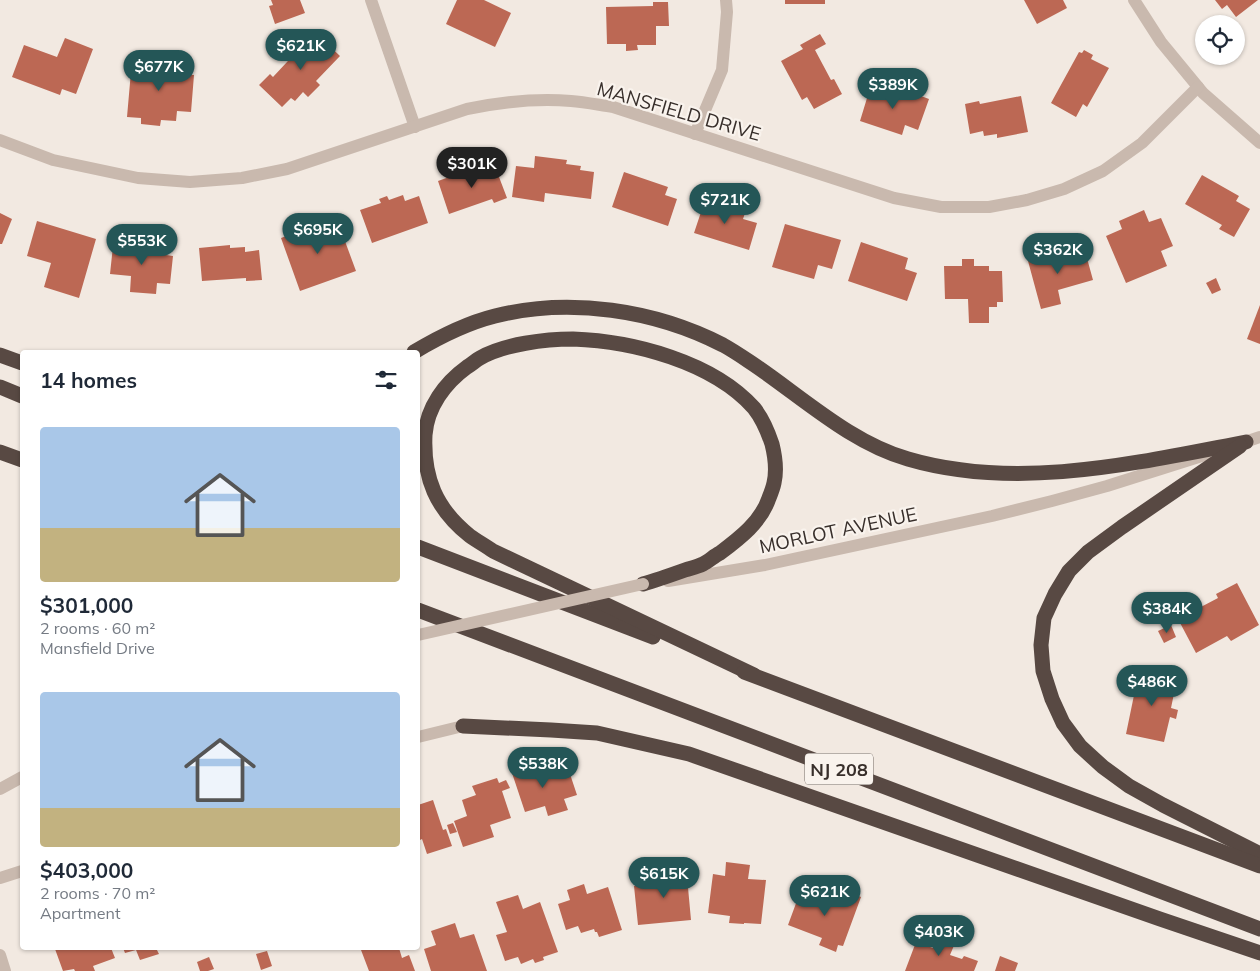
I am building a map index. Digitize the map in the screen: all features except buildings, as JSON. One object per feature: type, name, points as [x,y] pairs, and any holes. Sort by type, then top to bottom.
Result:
[{"type":"highway","points":[[418,350],[461,328],[494,316],[533,309],[573,308],[616,311],[657,319],[694,332],[725,346],[848,432],[876,447],[906,459],[970,472],[1010,474],[1102,467],[1253,440]]},
{"type":"highway","points":[[643,584],[704,564],[749,530],[766,507],[775,481],[775,458],[769,433],[755,409],[734,390],[710,374],[682,361],[649,350],[611,343],[573,339],[537,342],[505,348],[481,358],[458,374],[442,390],[431,410],[426,432],[425,453],[428,476],[438,500],[452,520],[470,536],[493,550],[754,675]]},
{"type":"highway","points":[[0,355],[20,362]]},
{"type":"highway","points":[[0,388],[20,395]]},
{"type":"highway","points":[[1253,440],[1122,527],[1088,552],[1069,571],[1055,594],[1044,618],[1041,645],[1043,671],[1052,699],[1063,723],[1080,746],[1102,767],[1129,786],[1163,805],[1260,854]]},
{"type":"highway","points":[[0,452],[20,459]]},
{"type":"highway","points":[[420,548],[1260,866]]},
{"type":"highway","name":"NJ 208","points":[[420,611],[1260,929]]},
{"type":"highway","points":[[464,726],[597,733],[689,754],[1260,953]]},
{"type":"street","points":[[371,0],[414,127]]},
{"type":"street","points":[[695,134],[722,70],[727,12],[726,0]]},
{"type":"street","points":[[1134,0],[1161,42],[1203,93],[1260,143]]},
{"type":"street","name":"MANSFIELD DRIVE","points":[[0,140],[53,160],[138,178],[190,182],[242,178],[287,169],[467,109],[492,104],[534,100],[572,101],[613,108],[894,198],[941,206],[989,206],[1027,200],[1064,189],[1103,171],[1142,143],[1198,87]]},
{"type":"street","name":"MORLOT AVENUE","points":[[420,635],[643,584],[765,566],[1052,502],[1253,440]]},
{"type":"street","points":[[420,737],[464,726]]},
{"type":"street","points":[[0,789],[20,778]]},
{"type":"street","points":[[0,878],[20,872]]},
{"type":"street","points":[[0,955],[5,971]]}]
